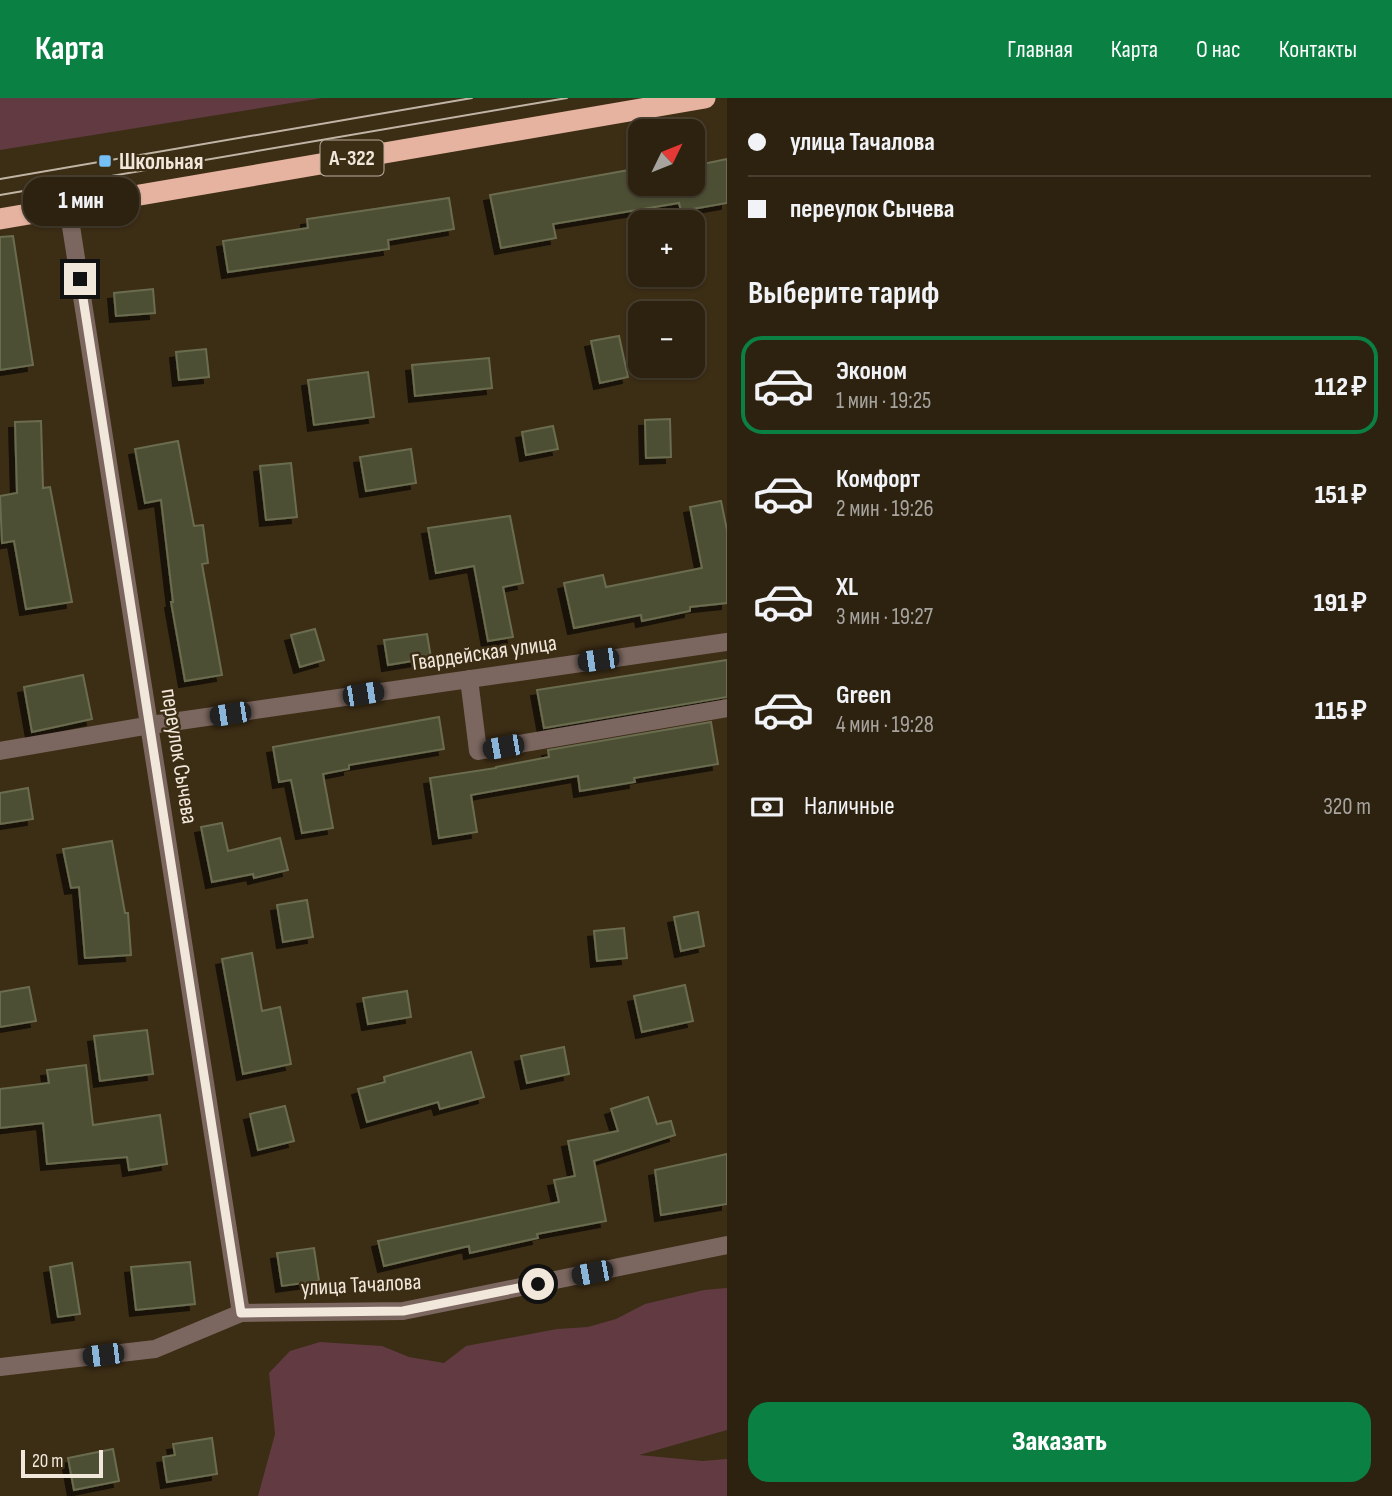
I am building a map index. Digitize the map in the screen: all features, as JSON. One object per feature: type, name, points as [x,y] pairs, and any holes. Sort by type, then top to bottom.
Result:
[{"type":"highway","name":"А-322","points":[[0,219],[705,98]]},
{"type":"street","name":"переулок Сычева","points":[[68,207],[241,1313]]},
{"type":"street","name":"Гвардейская улица","points":[[0,751],[151,725],[727,642]]},
{"type":"street","points":[[469,678],[478,751],[727,708]]},
{"type":"street","name":"улица Тачалова","points":[[0,1367],[155,1349],[241,1313],[403,1311],[727,1245]]},
{"type":"shaded area","points":[[0,98],[322,98],[0,150]]},
{"type":"shaded area","points":[[727,1288],[727,1430],[639,1455],[702,1461],[727,1459],[727,1496],[258,1496],[275,1434],[269,1373],[290,1351],[320,1342],[382,1346],[409,1357],[444,1363],[466,1346],[557,1329],[588,1327],[616,1319],[645,1304],[704,1290]]},
{"type":"building","points":[[727,159],[727,203],[681,210],[679,203],[553,224],[556,238],[501,248],[490,195],[628,170],[628,196],[705,196],[705,164]]},
{"type":"building","points":[[449,198],[454,229],[388,240],[389,249],[228,272],[223,241],[308,228],[307,219]]},
{"type":"building","points":[[13,236],[33,365],[0,370],[0,237]]},
{"type":"building","points":[[153,289],[155,313],[116,316],[114,293]]},
{"type":"building","points":[[619,336],[628,377],[600,383],[591,341]]},
{"type":"building","points":[[206,349],[209,377],[179,380],[176,352]]},
{"type":"building","points":[[489,358],[492,388],[415,396],[412,365]]},
{"type":"building","points":[[368,372],[374,417],[314,425],[308,380]]},
{"type":"building","points":[[670,419],[671,457],[646,458],[645,420]]},
{"type":"building","points":[[41,421],[43,488],[50,487],[72,602],[26,609],[14,541],[2,543],[0,496],[17,493],[15,422]]},
{"type":"building","points":[[553,426],[558,449],[526,455],[522,432]]},
{"type":"building","points":[[178,441],[194,526],[203,525],[208,563],[202,564],[222,675],[185,681],[171,602],[161,500],[145,503],[135,449]]},
{"type":"building","points":[[411,449],[416,483],[366,491],[360,457]]},
{"type":"building","points":[[291,463],[297,517],[266,520],[260,466]]},
{"type":"building","points":[[721,501],[727,530],[727,603],[690,607],[690,611],[642,621],[641,615],[574,628],[564,583],[603,575],[606,587],[702,568],[690,507]]},
{"type":"building","points":[[510,516],[523,583],[503,587],[513,637],[488,641],[474,566],[436,573],[428,528]]},
{"type":"building","points":[[315,629],[324,660],[300,667],[291,635]]},
{"type":"building","points":[[427,634],[431,658],[388,665],[384,640]]},
{"type":"building","points":[[727,660],[727,697],[544,728],[537,690]]},
{"type":"building","points":[[83,675],[92,719],[32,732],[24,687]]},
{"type":"building","points":[[439,717],[444,749],[349,765],[349,769],[323,774],[333,828],[302,833],[291,780],[279,782],[273,747]]},
{"type":"building","points":[[711,722],[718,764],[634,778],[635,782],[580,791],[578,776],[471,795],[477,832],[439,838],[430,778],[549,757],[548,750]]},
{"type":"building","points":[[28,788],[33,819],[0,824],[0,793]]},
{"type":"building","points":[[222,823],[228,851],[280,838],[288,870],[254,878],[253,874],[212,882],[201,827]]},
{"type":"building","points":[[112,841],[125,913],[128,913],[131,955],[85,958],[79,887],[71,888],[63,849]]},
{"type":"building","points":[[307,900],[313,937],[283,942],[277,905]]},
{"type":"building","points":[[698,912],[704,946],[681,951],[674,917]]},
{"type":"building","points":[[624,928],[627,958],[597,961],[594,931]]},
{"type":"building","points":[[252,953],[262,1011],[280,1007],[291,1064],[243,1074],[222,959]]},
{"type":"building","points":[[685,985],[693,1021],[642,1032],[634,996]]},
{"type":"building","points":[[29,987],[36,1021],[0,1027],[0,992]]},
{"type":"building","points":[[407,991],[411,1017],[368,1024],[363,998]]},
{"type":"building","points":[[147,1030],[153,1074],[100,1081],[94,1036]]},
{"type":"building","points":[[564,1047],[569,1074],[527,1083],[521,1056]]},
{"type":"building","points":[[471,1052],[484,1097],[440,1109],[438,1102],[367,1122],[358,1089],[385,1082],[384,1077]]},
{"type":"building","points":[[86,1065],[93,1125],[160,1115],[167,1164],[129,1170],[127,1157],[47,1164],[43,1123],[0,1128],[0,1089],[49,1083],[47,1070]]},
{"type":"building","points":[[648,1097],[657,1124],[671,1121],[675,1135],[594,1161],[606,1221],[537,1234],[538,1238],[470,1253],[469,1246],[384,1266],[378,1241],[559,1202],[554,1180],[575,1176],[568,1141],[618,1131],[611,1109]]},
{"type":"building","points":[[285,1106],[294,1141],[258,1150],[250,1114]]},
{"type":"building","points":[[727,1154],[727,1204],[661,1215],[655,1170]]},
{"type":"building","points":[[314,1248],[319,1281],[282,1286],[277,1253]]},
{"type":"building","points":[[190,1262],[195,1304],[136,1310],[131,1267]]},
{"type":"building","points":[[72,1263],[80,1314],[58,1317],[50,1267]]},
{"type":"building","points":[[212,1438],[217,1474],[167,1482],[163,1457],[175,1455],[173,1444]]},
{"type":"building","points":[[113,1449],[119,1481],[74,1490],[68,1458]]},
{"type":"tram line","points":[[0,179],[472,98]]},
{"type":"tram line","points":[[0,195],[567,98]]},
{"type":"place","name":"Школьная","points":[[105,161]]},
{"type":"route","points":[[80,279],[241,1313],[403,1311],[538,1284]]}]
